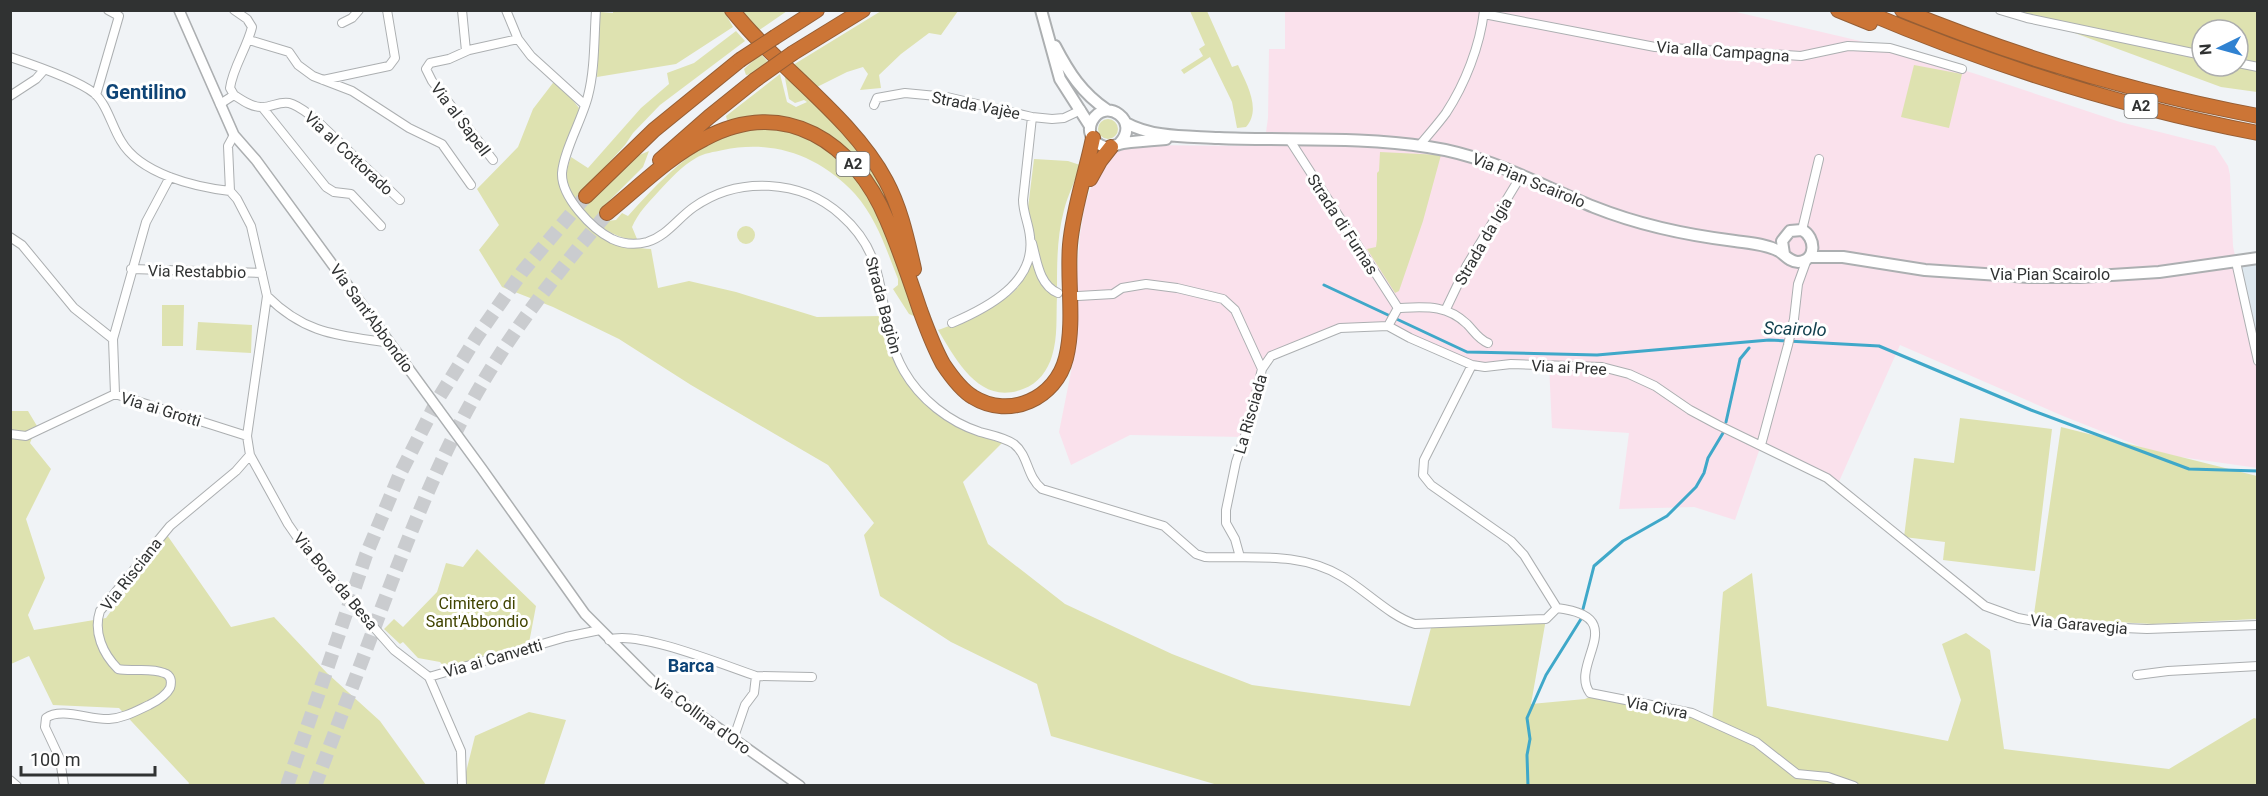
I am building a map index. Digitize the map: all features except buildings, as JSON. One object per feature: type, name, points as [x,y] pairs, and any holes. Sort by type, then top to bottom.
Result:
[{"type":"highway","name":"A2","points":[[732,10],[752,34],[845,127],[881,173],[900,214],[916,276],[921,312]]},
{"type":"highway","points":[[771,34],[797,10]]},
{"type":"highway","points":[[586,196],[620,161],[671,115],[704,79],[771,34],[817,10]]},
{"type":"highway","name":"A2","points":[[863,10],[793,53],[755,80],[674,147],[606,215],[678,156],[717,132],[751,123],[774,122],[798,127],[820,136],[856,167],[870,187],[887,219],[928,335],[943,364],[973,397],[1002,406],[1014,406],[1035,399],[1044,393],[1058,377],[1066,357],[1069,335],[1071,242],[1091,132]]},
{"type":"highway","points":[[1838,10],[1979,64],[2026,73]]},
{"type":"highway","name":"A2","points":[[1861,10],[1950,46],[2026,73],[2141,106],[2258,133]]},
{"type":"highway","name":"A2","points":[[1902,10],[2023,55],[2154,94],[2258,116]]},
{"type":"highway","points":[[1923,10],[1985,34],[2023,55]]},
{"type":"highway","name":"A2","points":[[1078,206],[1096,168],[1115,145]]},
{"type":"main road","points":[[1041,10],[1060,79],[1101,146],[1115,145],[1126,134],[1126,123],[1116,112],[1107,110],[1090,99],[1073,79],[1047,30]]},
{"type":"main road","points":[[1091,132],[1096,115],[1107,110]]},
{"type":"main road","name":"Via Pian Scairolo","points":[[1126,123],[1148,132],[1190,136],[1366,141],[1419,146],[1464,154],[1522,174],[1623,218],[1662,228],[1756,244]]},
{"type":"main road","name":"Via Pian Scairolo","points":[[1115,145],[1190,136]]},
{"type":"main road","points":[[1756,244],[1784,237],[1794,230],[1802,230],[1809,234],[1813,241],[1813,249],[1808,258]]},
{"type":"main road","points":[[1784,237],[1781,246],[1784,254],[1787,258],[1797,262],[1808,258],[1843,257]]},
{"type":"main road","points":[[1813,241],[1843,257]]},
{"type":"main road","points":[[1756,244],[1784,254]]},
{"type":"main road","name":"Via Pian Scairolo","points":[[1843,257],[1926,270],[2029,277],[2080,277],[2159,272],[2258,258]]},
{"type":"street","points":[[96,94],[119,16],[108,10]]},
{"type":"street","name":"Via Sant'Abbondio","points":[[179,10],[234,135],[256,160],[585,614]]},
{"type":"street","points":[[220,104],[234,95],[230,87],[231,80],[249,40],[252,27],[247,19],[234,10]]},
{"type":"street","points":[[342,23],[352,18],[359,10]]},
{"type":"street","points":[[321,80],[389,66],[395,58],[387,10]]},
{"type":"street","points":[[462,10],[466,51]]},
{"type":"street","points":[[506,10],[518,39],[531,56],[585,105]]},
{"type":"street","name":"Strada Bagiòn","points":[[596,10],[591,79],[585,105],[564,165],[562,180],[569,200],[604,234],[624,243],[652,240],[666,232],[686,213],[705,200],[742,187],[782,187],[797,190],[817,199],[848,221],[870,251],[880,279],[886,321],[895,354],[911,382],[931,404],[961,424],[1002,438],[1015,445],[1032,479],[1042,489],[1164,526],[1196,554],[1205,557],[1240,556]]},
{"type":"street","points":[[2000,10],[2190,52]]},
{"type":"street","points":[[1419,146],[1446,113],[1456,95],[1478,43],[1484,13]]},
{"type":"street","name":"Via alla Campagna","points":[[1484,13],[1655,47],[1801,56],[1848,46],[1890,48],[1962,69]]},
{"type":"street","name":"Via al Sapell","points":[[493,160],[432,81],[426,69],[430,63],[449,59],[466,51],[518,39]]},
{"type":"street","points":[[249,40],[289,52],[298,65],[313,76],[352,91],[408,128],[442,144],[471,185]]},
{"type":"street","points":[[10,57],[96,94],[122,144],[143,164],[170,177],[230,191]]},
{"type":"street","points":[[10,96],[36,79],[44,70]]},
{"type":"street","name":"Strada Vajèe","points":[[874,105],[877,98],[905,93],[947,97],[1032,117],[1052,119],[1064,118],[1081,110]]},
{"type":"street","name":"Via al Cottorado","points":[[234,95],[250,104],[262,107],[281,103],[291,104],[301,109],[314,118],[400,200]]},
{"type":"street","name":"Via al Cottorado","points":[[262,107],[326,188],[334,192],[351,194],[381,226]]},
{"type":"street","points":[[1032,117],[1023,208],[1042,279],[1047,286],[1058,293]]},
{"type":"street","name":"Via Bora da Besa","points":[[234,135],[228,146],[230,191],[237,199],[251,226],[267,296],[247,436],[250,455],[288,524],[308,553],[394,650],[429,677]]},
{"type":"street","name":"Strada di Furnas","points":[[1288,139],[1398,308]]},
{"type":"street","points":[[1802,230],[1819,159]]},
{"type":"street","name":"Strada da Igia","points":[[1446,309],[1483,238],[1522,174]]},
{"type":"street","name":"Via Restabbio","points":[[115,394],[113,339],[146,222],[170,177]]},
{"type":"street","points":[[10,237],[22,245],[74,308],[113,339]]},
{"type":"street","points":[[952,323],[972,314],[1013,286],[1022,274],[1028,259],[1030,237]]},
{"type":"street","points":[[1761,445],[1794,320],[1798,284],[1808,258]]},
{"type":"street","points":[[2236,262],[2258,361]]},
{"type":"street","name":"Via Restabbio","points":[[131,269],[262,273]]},
{"type":"street","points":[[1078,296],[1113,294],[1122,288],[1146,284],[1177,288],[1223,299],[1235,309],[1262,369]]},
{"type":"street","points":[[267,296],[286,314],[317,330],[328,334],[390,343]]},
{"type":"street","points":[[1388,326],[1398,308],[1446,309],[1468,324],[1483,341],[1488,343]]},
{"type":"street","name":"La Risciada","points":[[1240,556],[1235,539],[1226,523],[1226,510],[1236,462],[1248,427],[1262,369],[1271,356],[1340,328],[1388,326]]},
{"type":"street","name":"Via ai Pree","points":[[1388,326],[1472,365],[1485,367],[1550,364],[1617,370],[1654,386],[1690,410],[1827,478],[1837,486]]},
{"type":"street","points":[[1240,556],[1295,559],[1318,564],[1342,576],[1399,617],[1415,624],[1546,619],[1557,608],[1524,555],[1511,542],[1431,485],[1423,475],[1424,460],[1472,365]]},
{"type":"street","name":"Via ai Grotti","points":[[10,434],[26,436],[115,394],[247,436]]},
{"type":"street","name":"Via Risciana","points":[[64,786],[60,759],[45,727],[46,718],[60,712],[97,719],[123,717],[158,700],[168,691],[171,684],[171,678],[167,673],[117,669],[108,660],[98,635],[97,621],[100,611],[170,526],[236,471],[250,455]]},
{"type":"street","name":"Via Garavegia","points":[[1837,486],[1985,606],[2018,618],[2055,625],[2147,629],[2258,625]]},
{"type":"street","name":"Via Civra","points":[[1557,608],[1570,610],[1589,618],[1594,626],[1595,636],[1586,678],[1586,685],[1590,693],[1698,714],[1756,742],[1797,774],[1828,777],[1854,786]]},
{"type":"street","name":"Via Collina d'Oro","points":[[585,614],[652,681],[800,786]]},
{"type":"street","name":"Via ai Canvetti","points":[[462,786],[461,752],[429,677],[532,646],[600,630]]},
{"type":"street","points":[[609,640],[619,637],[646,640],[756,676],[812,677]]},
{"type":"street","points":[[2137,675],[2168,670],[2258,666]]},
{"type":"street","points":[[733,740],[745,705],[754,693],[756,676]]},
{"type":"street","points":[[10,780],[17,786]]},
{"type":"shaded area","points":[[1285,11],[1732,11],[1890,48],[2120,122],[2215,146],[2228,166],[2230,175],[2233,246],[2257,361],[2258,468],[2159,454],[2063,416],[1900,345],[1837,486],[1761,445],[1735,520],[1694,507],[1619,509],[1629,433],[1552,428],[1549,365],[1472,365],[1388,326],[1340,328],[1271,356],[1262,369],[1244,437],[1130,435],[1071,465],[1059,432],[1076,347],[1080,235],[1085,204],[1095,177],[1115,152],[1131,145],[1259,146],[1257,139],[1265,139],[1268,118],[1269,49],[1285,49]]},
{"type":"shaded area","points":[[2257,258],[2257,361],[2236,262]]},
{"type":"green space","points":[[613,11],[724,11],[733,27],[676,64],[597,77],[600,12],[613,13]]},
{"type":"green space","points":[[738,11],[787,11],[758,31]]},
{"type":"green space","points":[[881,11],[958,11],[941,35],[929,33],[901,54],[879,75],[881,88],[860,90],[868,74],[863,67],[847,72],[815,88],[793,65]]},
{"type":"green space","points":[[1190,11],[1207,11],[1232,67],[1238,65],[1253,104],[1251,120],[1246,127],[1237,128],[1232,102],[1210,57],[1184,74],[1181,70],[1203,56],[1199,49],[1205,45]]},
{"type":"green space","points":[[2015,11],[2257,11],[2257,92],[2221,87],[2197,78],[2250,78],[2250,18],[2190,18],[2190,76]]},
{"type":"green space","points":[[736,31],[745,41],[660,105],[584,190],[594,197],[637,156],[649,151],[643,167],[605,205],[603,217],[607,221],[616,220],[622,213],[628,216],[678,166],[713,141],[736,131],[759,128],[782,130],[803,137],[823,148],[841,162],[870,200],[889,242],[914,316],[909,314],[893,289],[898,285],[898,279],[880,235],[863,204],[827,170],[795,154],[778,149],[742,147],[699,156],[676,173],[640,213],[632,227],[637,239],[616,235],[605,229],[594,222],[577,203],[567,184],[566,177],[571,157],[588,168],[641,108],[669,84],[667,73],[694,63]]},
{"type":"green space","points":[[761,54],[769,63],[752,74],[746,75],[744,69]]},
{"type":"green space","points":[[1914,65],[1962,74],[1949,128],[1901,117]]},
{"type":"green space","points":[[784,73],[848,137],[878,178],[895,217],[873,182],[844,147],[822,132],[768,116],[727,120],[726,116],[780,74],[787,102],[796,107],[807,102],[804,100],[795,103],[789,99]]},
{"type":"green space","points":[[556,79],[579,108],[563,158],[559,184],[569,205],[587,225],[614,244],[651,249],[658,288],[689,281],[736,292],[817,317],[882,316],[896,364],[907,383],[921,399],[956,425],[1002,443],[963,482],[988,544],[1065,604],[1172,654],[1252,685],[1410,706],[1432,624],[1546,619],[1531,704],[1585,699],[1594,695],[1692,713],[1712,722],[1723,592],[1752,573],[1767,706],[1948,741],[1961,700],[1942,644],[1966,633],[1990,650],[2004,749],[2169,769],[2254,718],[2257,719],[2257,785],[1221,786],[1051,736],[1037,684],[951,642],[880,596],[864,535],[874,523],[828,465],[691,385],[619,339],[553,307],[502,287],[479,250],[499,225],[477,189],[518,147],[533,109]]},
{"type":"green space","points":[[1108,119],[1115,122],[1118,129],[1115,136],[1108,139],[1101,136],[1098,129],[1101,122]]},
{"type":"green space","points":[[1380,152],[1441,155],[1423,221],[1399,291],[1395,293],[1367,249],[1376,247],[1377,173]]},
{"type":"green space","points":[[1034,159],[1068,161],[1080,165],[1066,204],[1060,230],[1057,289],[1044,276],[1027,216]]},
{"type":"green space","points":[[746,226],[752,229],[755,235],[752,241],[746,244],[740,241],[737,235],[740,229]]},
{"type":"green space","points":[[1031,251],[1042,285],[1057,296],[1054,349],[1045,371],[1033,384],[1008,393],[994,391],[982,386],[972,378],[953,355],[938,330],[1004,300],[1023,279]]},
{"type":"green space","points":[[162,305],[184,305],[183,346],[162,346]]},
{"type":"green space","points":[[198,322],[252,325],[251,353],[196,350]]},
{"type":"green space","points":[[11,411],[28,411],[37,426],[30,443],[51,469],[26,519],[45,578],[28,615],[34,630],[106,618],[167,535],[231,627],[274,617],[327,673],[380,721],[426,785],[188,785],[189,783],[119,708],[53,705],[29,656],[11,664]]},
{"type":"green space","points":[[1960,418],[2052,429],[2035,571],[1943,560],[1945,542],[1904,537],[1914,458],[1954,463]]},
{"type":"green space","points":[[2061,427],[2257,476],[2257,619],[2153,624],[2041,618],[2034,614]]},
{"type":"green space","name":"Cimitero di Sant'Abbondio","points":[[477,549],[536,606],[529,643],[447,670],[440,662],[418,658],[403,642],[400,644],[384,629],[394,619],[403,627],[437,592],[446,563],[463,567]]},
{"type":"green space","points":[[529,712],[566,720],[544,785],[453,786],[464,780],[475,736]]},
{"type":"waterway","name":"Scairolo","points":[[1324,285],[1467,352],[1597,355],[1769,340],[1879,346],[2031,410],[2189,469],[2258,471]]},
{"type":"waterway","points":[[1726,422],[1740,359],[1749,348]]},
{"type":"waterway","points":[[1583,609],[1594,566],[1623,541],[1667,516],[1696,487],[1704,473],[1708,458],[1723,433]]},
{"type":"waterway","points":[[1528,786],[1527,755],[1530,739],[1527,718],[1546,675],[1581,619]]},
{"type":"tunnel","points":[[287,786],[366,555],[399,476],[438,399],[476,338],[522,272],[586,196]]},
{"type":"tunnel","points":[[315,786],[401,557],[454,435],[496,360],[513,335],[548,286],[605,216]]},
{"type":"district","name":"Gentilino","points":[[146,92]]},
{"type":"district","name":"Barca","points":[[691,666]]}]
